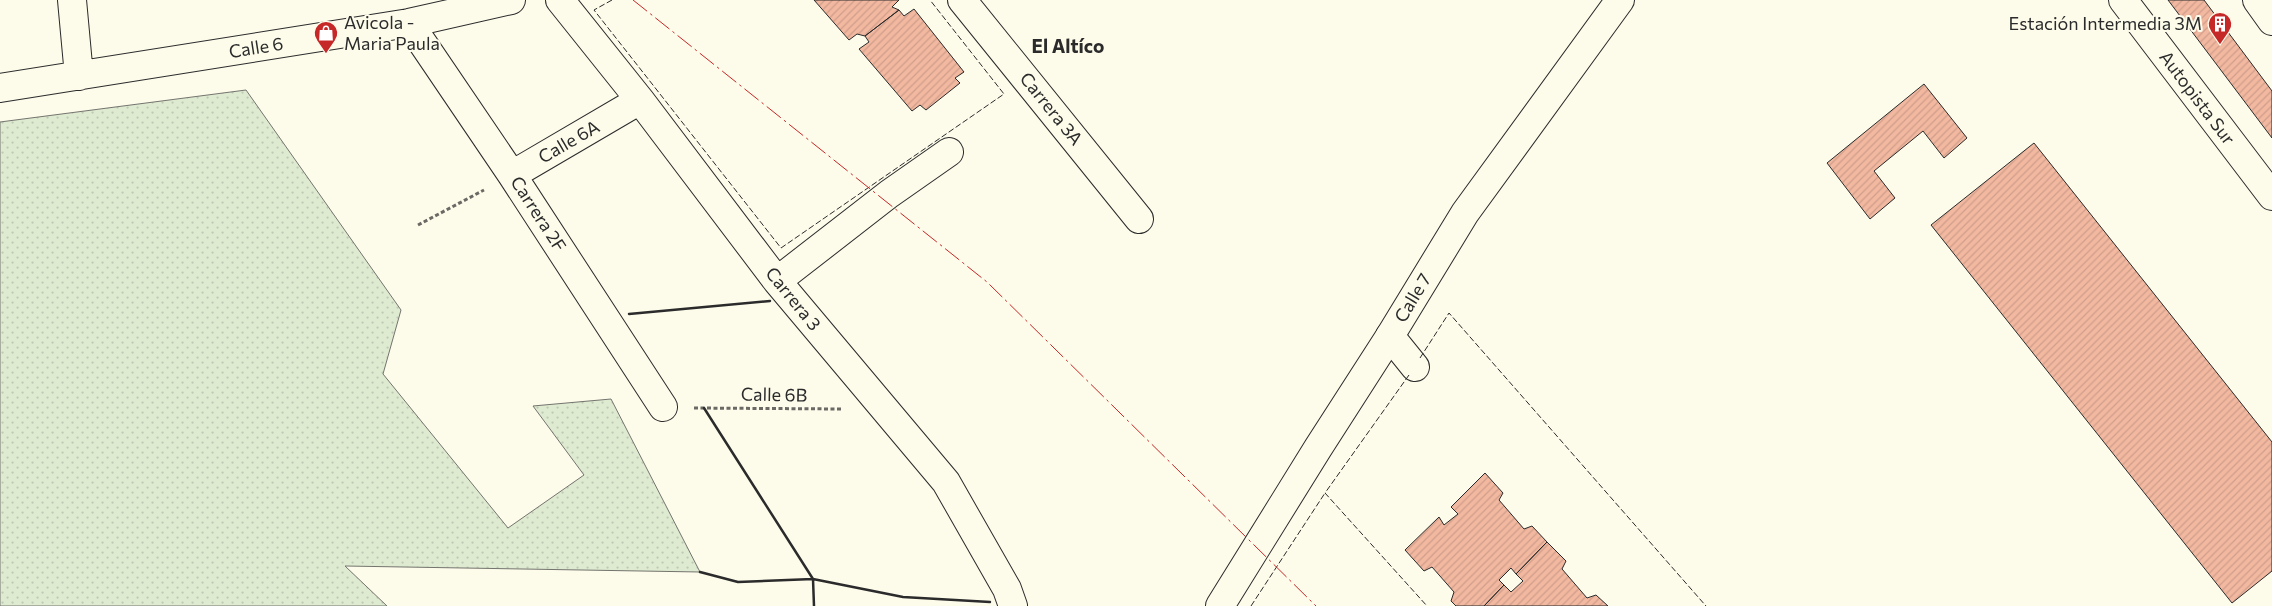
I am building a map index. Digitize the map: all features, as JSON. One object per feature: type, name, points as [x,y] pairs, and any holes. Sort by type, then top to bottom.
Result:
[{"type":"main road","points":[[72,0],[79,76]]},
{"type":"main road","name":"Calle 6","points":[[0,88],[409,23],[511,0]]},
{"type":"main road","name":"Carrera 3","points":[[560,0],[640,100],[777,281],[946,482],[1007,589],[1013,606]]},
{"type":"main road","name":"Calle 7","points":[[1220,606],[1465,213],[1620,0]]},
{"type":"main road","name":"Autopista Sur","points":[[2123,0],[2272,196]]},
{"type":"main road","points":[[2256,0],[2272,21]]},
{"type":"main road","name":"Carrera 3A","points":[[969,2],[1139,219]]},
{"type":"main road","name":"Carrera 2F","points":[[409,23],[512,175],[663,407]]},
{"type":"main road","name":"Calle 6A","points":[[512,175],[640,100]]},
{"type":"main road","points":[[777,281],[889,194],[949,152]]},
{"type":"main road","points":[[1390,336],[1414,367]]},
{"type":"path","points":[[418,225],[512,175]]},
{"type":"path","name":"Calle 6B","points":[[663,407],[886,410]]},
{"type":"green space","points":[[246,90],[401,310],[383,374],[508,528],[584,475],[533,406],[611,399],[700,572],[345,566],[387,606],[0,606],[0,122]]},
{"type":"building","points":[[814,0],[899,0],[892,7],[899,10],[865,36],[857,34],[849,40]]},
{"type":"building","name":"Estación Intermedia 3M","points":[[2168,0],[2204,0],[2272,91],[2272,138]]},
{"type":"building","points":[[914,9],[964,72],[955,78],[960,83],[926,110],[920,105],[912,111],[859,49],[869,42],[865,36],[899,10],[904,16]]},
{"type":"building","points":[[1924,84],[1967,138],[1944,158],[1923,131],[1874,171],[1895,198],[1870,219],[1827,163]]},
{"type":"building","points":[[2034,143],[2272,442],[2272,571],[2232,603],[1931,225]]},
{"type":"building","points":[[1485,473],[1503,493],[1499,500],[1524,529],[1532,526],[1547,542],[1516,574],[1511,568],[1499,580],[1504,585],[1484,606],[1456,606],[1451,601],[1454,592],[1432,567],[1424,571],[1405,550],[1439,517],[1444,525],[1458,514],[1451,507]]},
{"type":"building","points":[[1547,542],[1566,561],[1562,569],[1587,598],[1596,595],[1608,606],[1484,606],[1504,585],[1511,592],[1523,581],[1516,574]]},
{"type":"fence","points":[[612,0],[594,10],[781,248],[1004,94],[930,0]]},
{"type":"fence","points":[[1420,358],[1449,313],[1706,606]]},
{"type":"fence","points":[[1409,375],[1325,493],[1427,606]]},
{"type":"fence","points":[[1251,606],[1325,493]]},
{"type":"wall","points":[[629,314],[770,301]]},
{"type":"wall","points":[[704,408],[813,579],[814,606]]},
{"type":"wall","points":[[700,572],[738,582],[813,579],[903,597],[990,602]]},
{"type":"power","points":[[633,0],[987,282],[1316,606]]},
{"type":"place","name":"Estación Intermedia 3M","points":[[2220,45]]},
{"type":"place","name":"Avicola - Maria Paula","points":[[326,54]]},
{"type":"district","name":"El Altíco","points":[[1068,46]]}]
